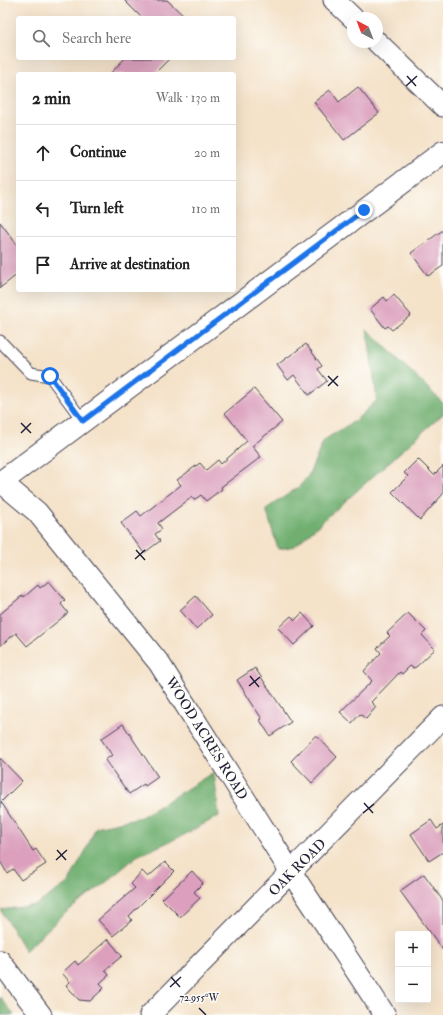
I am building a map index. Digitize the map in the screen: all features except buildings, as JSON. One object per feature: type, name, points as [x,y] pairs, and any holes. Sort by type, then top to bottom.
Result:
[{"type":"main road","points":[[0,482],[443,152]]},
{"type":"street","points":[[334,0],[347,12]]},
{"type":"street","points":[[383,48],[443,106]]},
{"type":"street","name":"WOOD ACRES ROAD","points":[[0,482],[37,512],[159,663],[291,872],[385,1015]]},
{"type":"street","name":"OAK ROAD","points":[[150,1015],[443,717]]},
{"type":"street","points":[[0,961],[40,1015]]},
{"type":"lane","points":[[0,341],[31,373],[50,376],[83,421]]},
{"type":"green space","points":[[367,329],[443,403],[443,414],[295,546],[278,549],[266,509],[299,487],[308,476],[324,440],[356,420],[377,400]]},
{"type":"green space","points":[[214,772],[219,816],[182,836],[137,856],[104,884],[64,914],[25,951],[1,910],[36,905],[68,883],[85,852],[96,827],[141,817]]},
{"type":"green space","points":[[0,997],[14,1015],[0,1015]]},
{"type":"route","points":[[50,376],[83,421],[364,210]]}]
